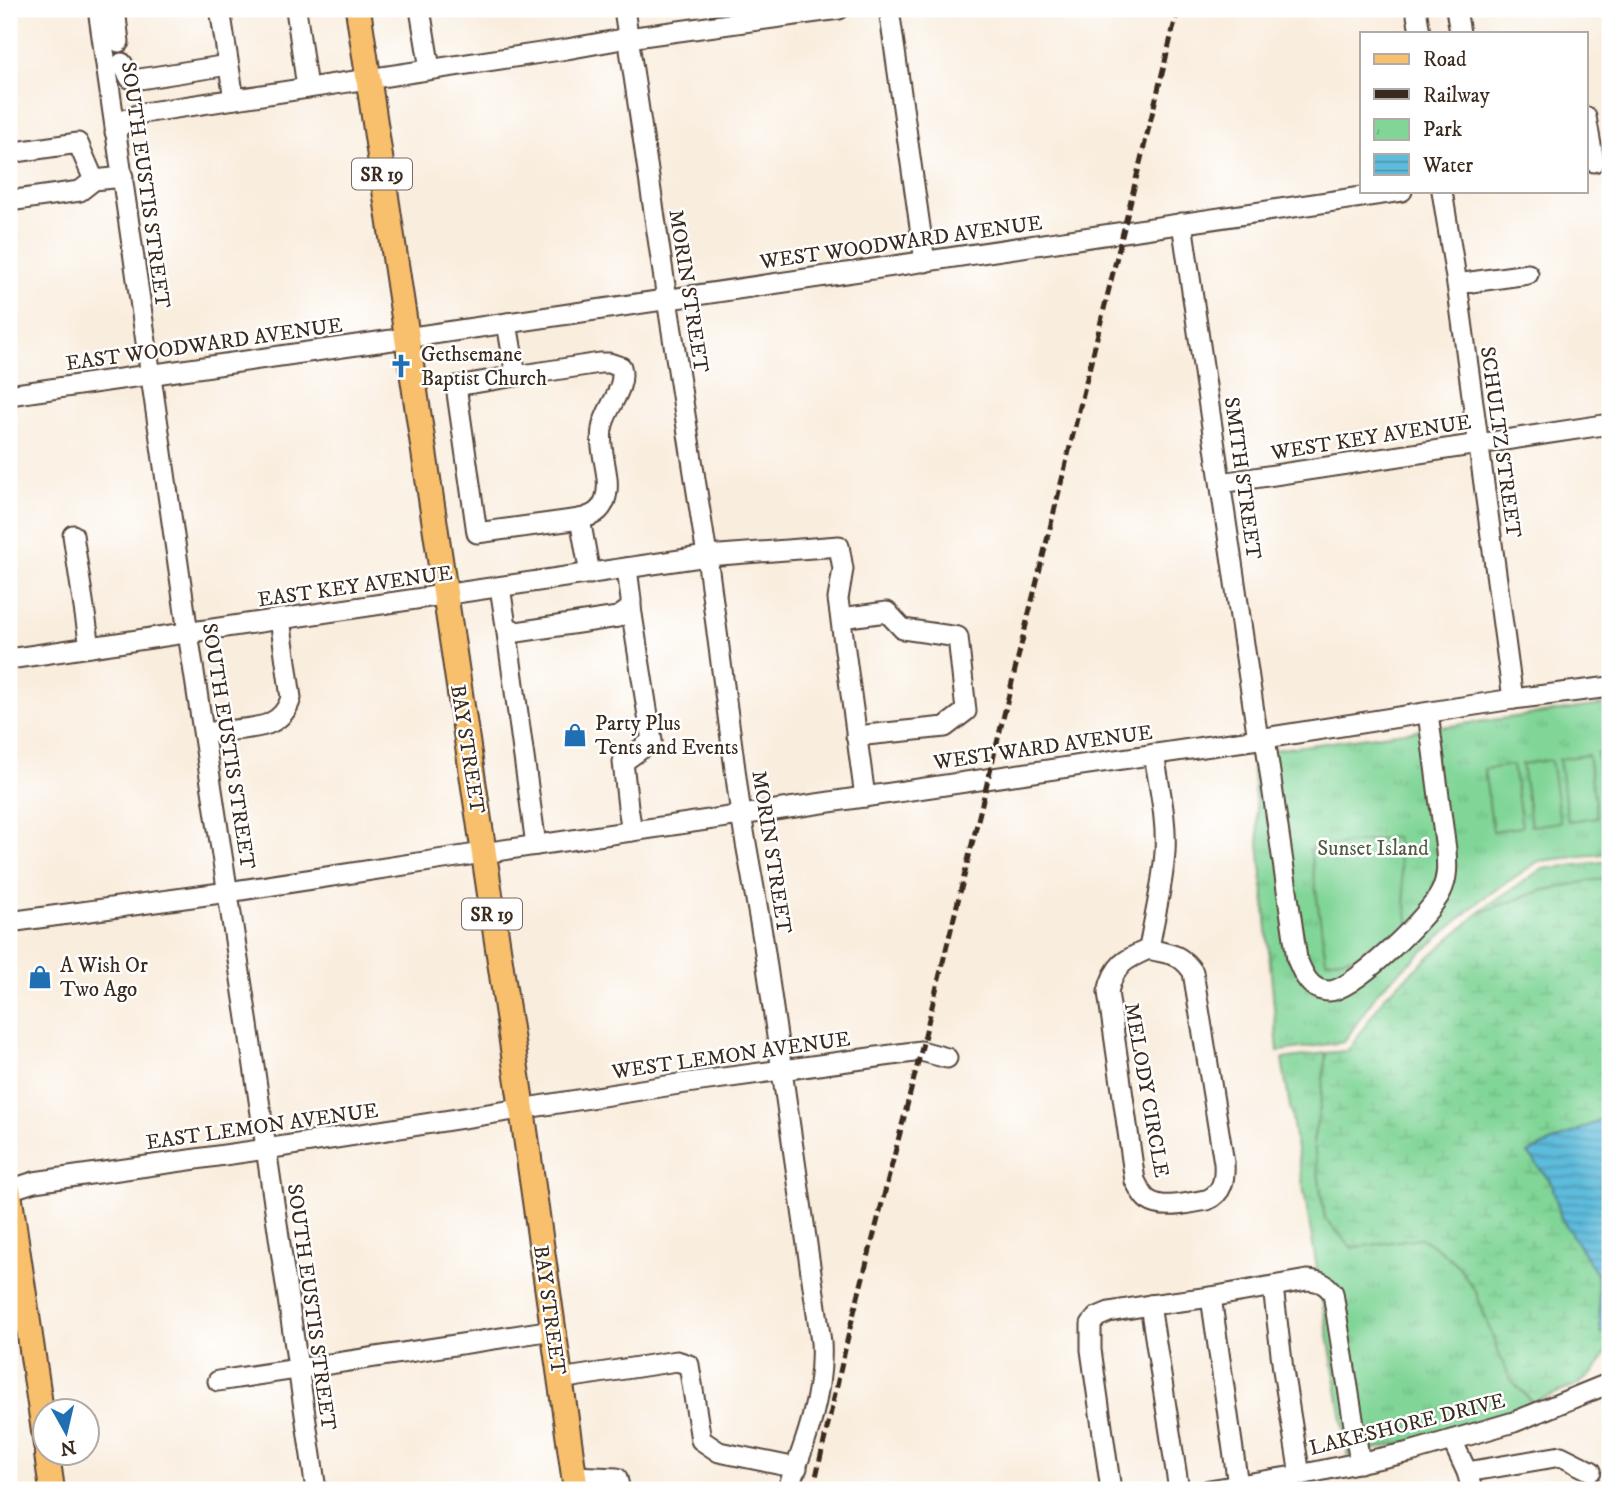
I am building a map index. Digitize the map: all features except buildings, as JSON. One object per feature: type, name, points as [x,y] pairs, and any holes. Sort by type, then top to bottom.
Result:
[{"type":"main road","name":"BAY STREET","points":[[358,9],[575,1483]]},
{"type":"main road","points":[[9,1192],[39,1398]]},
{"type":"main road","points":[[49,1468],[52,1490]]},
{"type":"street","name":"SOUTH EUSTIS STREET","points":[[98,9],[314,1490]]},
{"type":"street","points":[[115,9],[119,42]]},
{"type":"street","points":[[220,9],[234,99]]},
{"type":"street","points":[[296,9],[307,88]]},
{"type":"street","points":[[420,9],[430,69]]},
{"type":"street","name":"MORIN STREET","points":[[624,9],[707,556],[741,816],[783,1070],[821,1342],[822,1361],[813,1417],[806,1445],[788,1490]]},
{"type":"street","points":[[115,132],[127,119],[143,113],[628,38],[839,9]]},
{"type":"street","points":[[889,9],[925,262]]},
{"type":"street","points":[[1416,9],[1420,32]]},
{"type":"street","points":[[1456,9],[1460,32]]},
{"type":"street","points":[[122,63],[131,79],[228,65]]},
{"type":"street","points":[[1588,125],[1597,162]]},
{"type":"street","points":[[9,153],[79,143],[87,186]]},
{"type":"street","points":[[9,201],[122,177]]},
{"type":"street","name":"WEST WOODWARD AVENUE","points":[[406,338],[1395,192]]},
{"type":"street","name":"SCHULTZ STREET","points":[[1442,192],[1513,699]]},
{"type":"street","name":"SMITH STREET","points":[[1182,223],[1297,959],[1304,976],[1314,986],[1326,991],[1337,990],[1351,982],[1403,937],[1429,911],[1443,888],[1447,865],[1446,850],[1428,713]]},
{"type":"street","points":[[1457,284],[1528,274]]},
{"type":"street","points":[[507,323],[516,376]]},
{"type":"street","name":"EAST WOODWARD AVENUE","points":[[9,395],[406,338]]},
{"type":"street","points":[[600,363],[621,368],[623,378],[602,429],[607,498],[599,511],[580,519],[477,533],[456,386],[600,363]]},
{"type":"street","name":"WEST KEY AVENUE","points":[[1222,483],[1610,424]]},
{"type":"street","points":[[580,519],[590,574]]},
{"type":"street","points":[[73,535],[90,647]]},
{"type":"street","name":"EAST KEY AVENUE","points":[[9,659],[707,556],[839,546],[843,569],[838,599],[841,618]]},
{"type":"street","points":[[627,568],[652,741],[623,762],[632,831]]},
{"type":"street","points":[[500,587],[536,845]]},
{"type":"street","points":[[506,626],[517,632],[618,617],[631,608]]},
{"type":"street","points":[[856,736],[945,727],[966,711],[958,637],[903,629],[887,612],[841,618],[856,736],[865,797]]},
{"type":"street","points":[[204,733],[268,724],[287,708],[291,698],[280,620]]},
{"type":"street","name":"WEST WARD AVENUE","points":[[9,922],[741,816],[1513,699],[1610,687]]},
{"type":"street","points":[[1149,949],[1163,877],[1165,849],[1164,818],[1154,754]]},
{"type":"street","name":"MELODY CIRCLE","points":[[1149,949],[1176,956],[1185,961],[1193,972],[1225,1179],[1220,1190],[1207,1200],[1163,1205],[1150,1202],[1135,1181],[1108,992],[1118,966],[1128,958],[1149,949]]},
{"type":"street","name":"WEST LEMON AVENUE","points":[[522,1110],[679,1084],[920,1051],[947,1058]]},
{"type":"street","name":"EAST LEMON AVENUE","points":[[9,1192],[34,1182],[522,1110]]},
{"type":"street","points":[[1111,1490],[1091,1350],[1091,1324],[1097,1317],[1109,1312],[1307,1280],[1327,1285],[1333,1293],[1360,1463]]},
{"type":"street","points":[[1273,1287],[1300,1475]]},
{"type":"street","points":[[1211,1297],[1238,1485]]},
{"type":"street","points":[[1150,1305],[1179,1490]]},
{"type":"street","points":[[218,1381],[553,1329]]},
{"type":"street","points":[[560,1379],[677,1361],[689,1365],[701,1440],[719,1452],[796,1468]]},
{"type":"street","name":"LAKESHORE DRIVE","points":[[1209,1490],[1300,1475],[1410,1452],[1514,1422],[1610,1383]]},
{"type":"street","points":[[1452,1440],[1470,1481],[1561,1457],[1591,1471]]},
{"type":"street","points":[[575,1483],[617,1478],[620,1490]]},
{"type":"green space","name":"Sunset Island","points":[[1610,704],[1610,853],[1539,861],[1482,899],[1379,990],[1344,1042],[1278,1051],[1251,753]]},
{"type":"green space","points":[[1610,752],[1610,815],[1607,816],[1597,753]]},
{"type":"green space","points":[[1588,755],[1597,817],[1568,821],[1559,759]]},
{"type":"green space","points":[[1551,760],[1560,822],[1531,826],[1522,764]]},
{"type":"green space","points":[[1513,765],[1522,827],[1493,831],[1484,769]]},
{"type":"green space","points":[[1396,837],[1412,948],[1326,961],[1310,849]]},
{"type":"green space","points":[[1610,861],[1610,877],[1543,890],[1479,913],[1542,869]]},
{"type":"green space","points":[[1610,877],[1610,1116],[1528,1153],[1552,1184],[1561,1218],[1597,1274],[1601,1332],[1610,1334],[1610,1346],[1595,1371],[1576,1386],[1533,1402],[1511,1380],[1476,1293],[1458,1266],[1440,1250],[1420,1238],[1351,1248],[1325,1219],[1313,1140],[1326,1053],[1350,1048],[1385,996],[1479,913],[1543,890]]},
{"type":"green space","points":[[1326,1053],[1313,1140],[1325,1219],[1352,1248],[1420,1238],[1440,1250],[1458,1266],[1476,1293],[1511,1380],[1533,1403],[1442,1433],[1348,1455],[1282,1059]]},
{"type":"water","points":[[1610,1116],[1610,1176],[1601,1181],[1605,1210],[1610,1223],[1610,1334],[1601,1333],[1597,1274],[1561,1218],[1552,1184],[1528,1153]]},
{"type":"railway","points":[[813,1490],[850,1328],[1178,9]]},
{"type":"place","name":"Gethsemane Baptist Church","points":[[401,366]]},
{"type":"place","name":"Party Plus Tents and Events","points":[[575,735]]},
{"type":"place","name":"A Wish Or Two Ago","points":[[40,977]]}]
